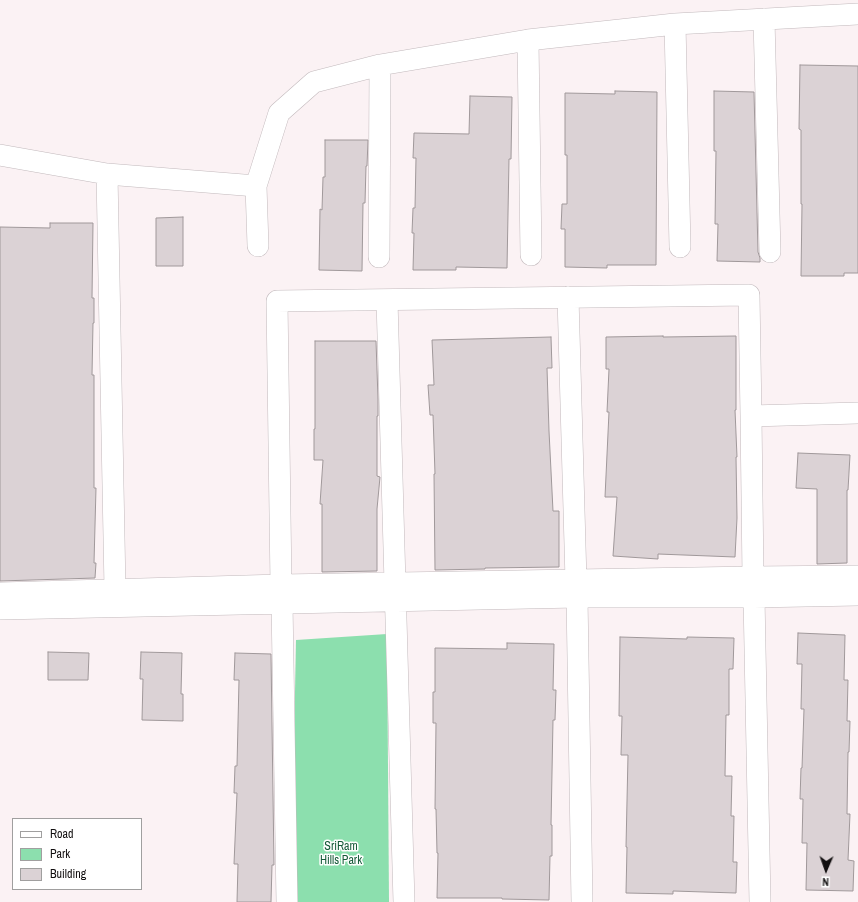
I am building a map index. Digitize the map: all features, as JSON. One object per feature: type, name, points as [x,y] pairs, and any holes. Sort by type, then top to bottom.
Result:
[{"type":"street","points":[[258,246],[256,186],[279,113],[314,82],[380,65],[528,40],[675,24],[858,14]]},
{"type":"street","points":[[764,19],[770,252]]},
{"type":"street","points":[[675,24],[680,247]]},
{"type":"street","points":[[528,40],[531,255]]},
{"type":"street","points":[[379,256],[380,65]]},
{"type":"street","points":[[0,156],[107,174],[256,186]]},
{"type":"street","points":[[107,174],[115,598]]},
{"type":"street","points":[[287,902],[277,301],[749,295],[760,902]]},
{"type":"street","points":[[568,297],[576,589],[582,902]]},
{"type":"street","points":[[387,300],[404,902]]},
{"type":"street","points":[[751,416],[858,413]]},
{"type":"street","points":[[754,587],[858,576]]},
{"type":"street","points":[[0,593],[115,598],[754,587],[858,594]]},
{"type":"street","points":[[0,609],[115,598]]},
{"type":"green space","name":"SriRam Hills Park","points":[[387,634],[389,902],[291,902],[296,640]]},
{"type":"building","points":[[800,65],[858,66],[858,273],[844,273],[844,276],[801,276],[802,204],[801,130],[799,129]]},
{"type":"building","points":[[615,91],[657,92],[656,265],[607,265],[607,268],[565,267],[565,229],[561,229],[562,204],[567,204],[565,93],[615,94]]},
{"type":"building","points":[[714,91],[754,92],[758,252],[760,262],[717,261],[718,224],[715,224],[716,151],[714,151]]},
{"type":"building","points":[[470,96],[512,97],[507,268],[456,267],[456,270],[413,270],[414,233],[412,233],[413,208],[415,208],[416,158],[413,158],[414,133],[469,134]]},
{"type":"building","points":[[325,140],[368,140],[365,203],[363,203],[362,271],[319,270],[320,209],[322,210],[323,177],[325,177]]},
{"type":"building","points":[[183,217],[183,266],[156,266],[156,218]]},
{"type":"building","points":[[50,223],[93,223],[92,298],[94,298],[94,323],[92,375],[94,375],[94,488],[96,488],[95,578],[0,581],[0,227],[50,228]]},
{"type":"building","points":[[736,336],[735,410],[737,518],[735,557],[658,554],[658,559],[613,556],[617,497],[605,497],[609,412],[607,412],[609,369],[606,369],[606,337]]},
{"type":"building","points":[[551,337],[552,368],[547,368],[549,431],[553,511],[559,511],[559,567],[435,570],[435,474],[433,415],[430,415],[428,385],[434,385],[432,340]]},
{"type":"building","points":[[315,341],[376,341],[378,399],[377,476],[380,477],[377,509],[377,571],[322,572],[322,504],[320,504],[323,460],[314,460]]},
{"type":"building","points":[[798,453],[850,455],[847,490],[847,563],[817,564],[817,489],[796,488]]},
{"type":"building","points":[[798,633],[845,635],[844,680],[848,680],[847,721],[850,721],[847,814],[850,814],[848,860],[854,861],[853,891],[806,890],[807,843],[802,843],[803,799],[800,799],[804,709],[801,709],[802,664],[797,664]]},
{"type":"building","points":[[620,637],[687,639],[687,637],[734,638],[733,669],[729,669],[729,715],[726,715],[725,776],[732,776],[731,816],[734,816],[733,862],[737,862],[736,893],[673,891],[673,894],[626,893],[628,755],[621,755],[622,716],[619,716]]},
{"type":"building","points":[[507,643],[554,644],[553,690],[556,690],[555,720],[553,720],[551,825],[552,856],[550,856],[549,900],[437,898],[438,853],[435,809],[436,723],[433,723],[435,648],[507,649]]},
{"type":"building","points":[[48,652],[89,653],[88,680],[48,680]]},
{"type":"building","points":[[141,652],[182,653],[181,694],[183,694],[183,721],[142,720],[143,679],[140,679]]},
{"type":"building","points":[[235,653],[271,654],[274,865],[272,865],[271,902],[237,902],[238,864],[234,864],[237,793],[234,793],[235,766],[237,766],[239,680],[234,680]]}]
